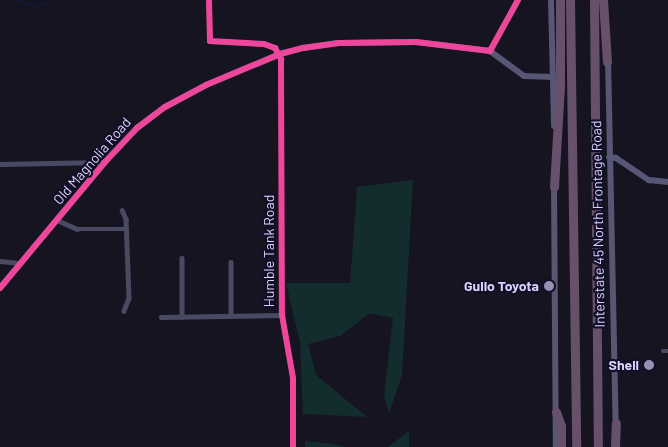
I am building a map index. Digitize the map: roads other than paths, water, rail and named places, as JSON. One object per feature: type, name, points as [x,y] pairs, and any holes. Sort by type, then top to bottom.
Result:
[{"type":"highway","points":[[554,186],[560,86],[560,0]]},
{"type":"highway","points":[[570,0],[576,447]]},
{"type":"highway","points":[[594,0],[598,447]]},
{"type":"highway","points":[[603,0],[607,62]]},
{"type":"highway","points":[[556,412],[561,426],[561,447]]},
{"type":"highway","points":[[616,423],[616,447]]},
{"type":"main road","points":[[518,0],[490,51],[524,76],[553,77]]},
{"type":"main road","points":[[551,0],[556,447]]},
{"type":"main road","name":"Interstate 45 North Frontage Road","points":[[607,0],[616,423]]},
{"type":"main road","name":"Old Magnolia Road","points":[[0,288],[105,162],[137,128],[165,107],[206,85],[280,54],[339,43],[381,41],[469,46],[490,51]]},
{"type":"main road","points":[[609,157],[616,158],[649,180],[668,182]]},
{"type":"street","points":[[209,0],[210,42],[264,44],[280,54]]},
{"type":"street","name":"Humble Tank Road","points":[[280,54],[282,315],[293,378],[293,447]]},
{"type":"street","points":[[0,164],[105,162]]},
{"type":"street","points":[[122,210],[126,215],[129,298],[124,311]]},
{"type":"street","points":[[57,220],[77,229],[127,229]]},
{"type":"street","points":[[182,258],[182,317]]},
{"type":"street","points":[[0,261],[19,263]]},
{"type":"street","points":[[231,262],[231,316]]},
{"type":"street","points":[[161,317],[282,315]]},
{"type":"waterway","points":[[16,0],[35,6],[52,0]]},
{"type":"place","name":"Gullo Toyota","points":[[549,286]]},
{"type":"place","name":"Shell","points":[[649,365]]}]
